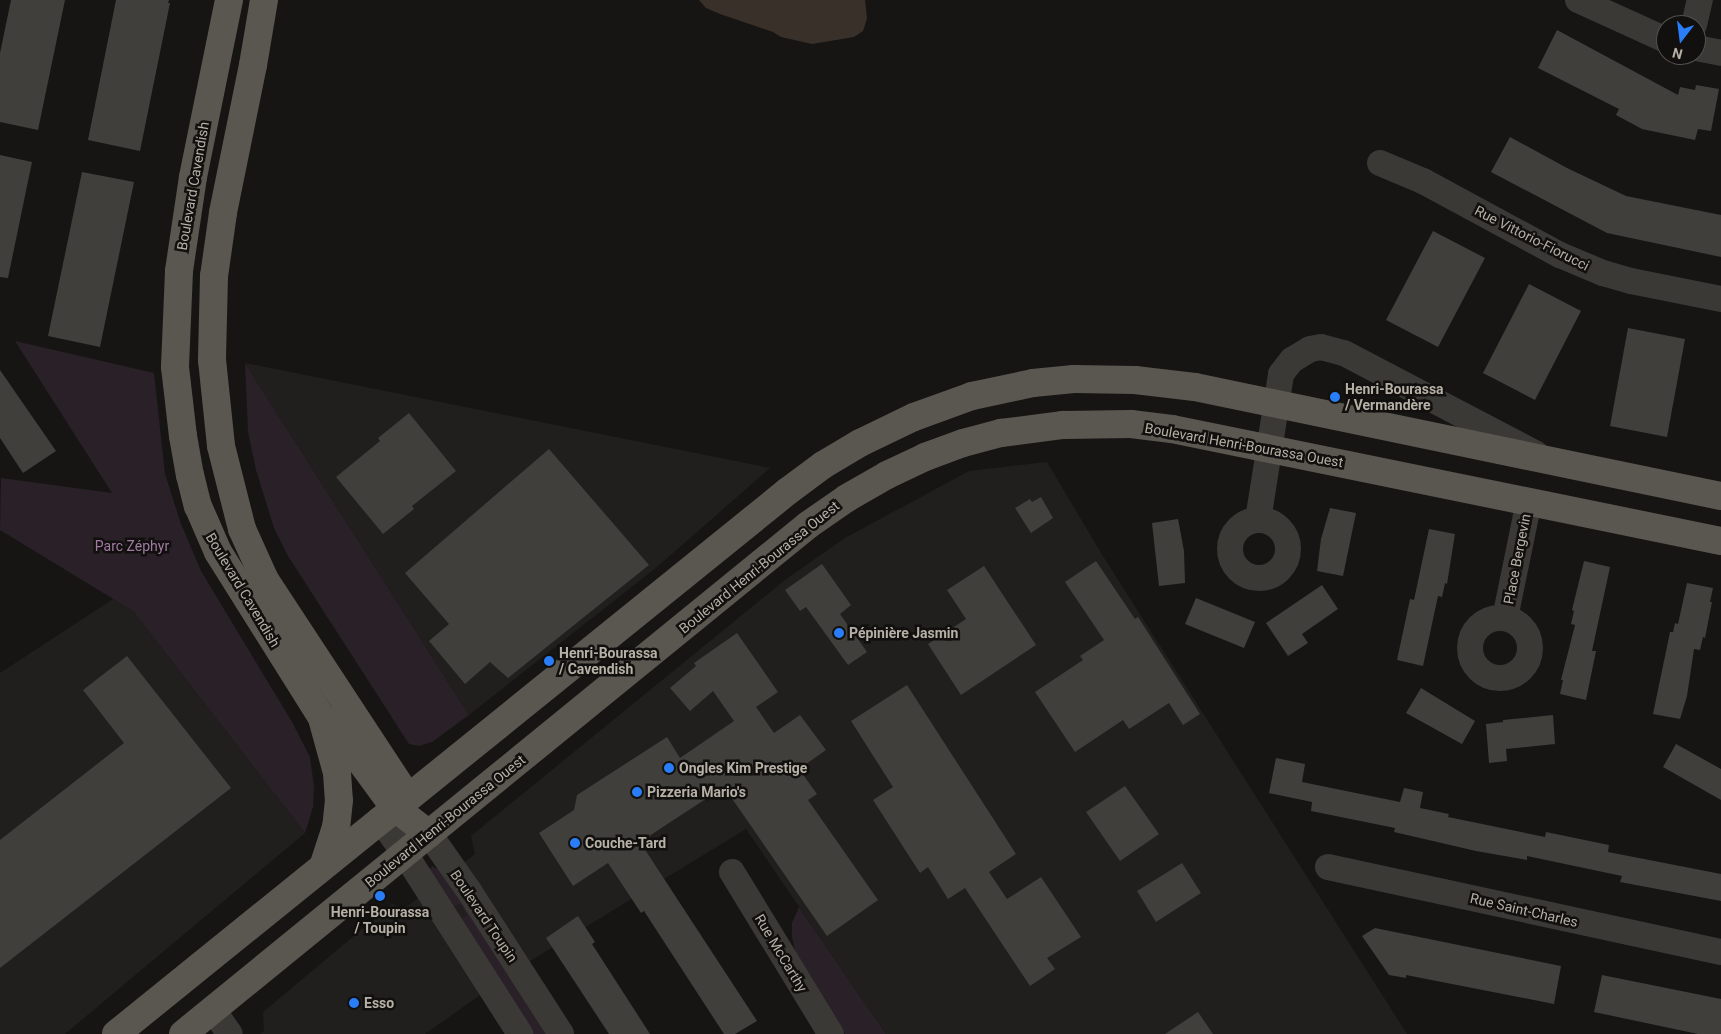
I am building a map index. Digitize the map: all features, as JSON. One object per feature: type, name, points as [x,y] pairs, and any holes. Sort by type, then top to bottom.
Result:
[{"type":"main road","name":"Boulevard Cavendish","points":[[229,0],[193,177],[179,271],[176,367],[182,436],[190,475],[209,535],[238,588],[321,716],[352,751],[394,808]]},
{"type":"main road","name":"Boulevard Cavendish","points":[[264,0],[216,259],[211,342],[214,395],[221,446],[236,511],[248,546],[265,580],[394,808]]},
{"type":"main road","points":[[116,1034],[324,864],[788,491],[843,452],[894,426],[932,410],[989,392],[1033,383],[1074,379],[1152,381],[1222,391],[1721,496]]},
{"type":"main road","name":"Boulevard Henri-Bourassa Ouest","points":[[184,1034],[808,525],[846,498],[904,466],[980,438],[1018,430],[1080,424],[1150,426],[1270,448],[1721,541]]},
{"type":"main road","points":[[321,716],[338,773],[339,800],[336,827],[324,864]]},
{"type":"main road","name":"Boulevard Toupin","points":[[394,808],[429,834]]},
{"type":"street","points":[[1578,0],[1656,35]]},
{"type":"street","points":[[1696,15],[1700,0]]},
{"type":"street","points":[[1706,50],[1721,53]]},
{"type":"street","name":"Rue Vittorio-Fiorucci","points":[[1380,163],[1423,181],[1560,255],[1603,274],[1631,282],[1721,299]]},
{"type":"street","points":[[1258,520],[1281,374],[1292,360],[1310,349],[1321,347],[1344,353],[1549,460]]},
{"type":"street","name":"Place Bergevin","points":[[1505,618],[1529,501]]},
{"type":"street","points":[[394,808],[405,854],[520,1034]]},
{"type":"street","name":"Boulevard Toupin","points":[[429,834],[469,891],[561,1034]]},
{"type":"street","name":"Rue Saint-Charles","points":[[1328,867],[1721,952]]},
{"type":"street","name":"Rue McCarthy","points":[[732,872],[831,1034]]},
{"type":"street","points":[[213,1010],[230,1034]]},
{"type":"shaded area","points":[[699,0],[865,0],[867,18],[863,31],[854,37],[812,44],[781,37],[773,32],[720,14],[706,8]]},
{"type":"shaded area","points":[[245,363],[770,468],[657,567],[469,715]]},
{"type":"shaded area","name":"Pépinière Jasmin","points":[[1047,462],[1101,553],[1407,1034],[886,1034],[746,829],[517,969],[425,1034],[260,1034],[264,1031],[263,1012],[392,904],[405,908],[475,854],[471,836],[785,580],[845,538],[969,471]]},
{"type":"shaded area","points":[[113,599],[133,611],[305,833],[65,1034],[0,1034],[0,673]]},
{"type":"green space","name":"Parc Zéphyr","points":[[15,341],[154,373],[165,474],[181,524],[201,571],[292,722],[310,757],[314,787],[313,807],[305,833],[133,611],[0,530],[1,478],[112,493]]},
{"type":"green space","points":[[245,363],[469,715],[432,742],[419,746],[409,744],[288,556],[274,528],[256,470],[248,432]]},
{"type":"green space","points":[[432,866],[439,870],[551,1034],[529,1034],[429,871]],"holes":[[[460,904],[467,915],[461,919],[453,907]]]},
{"type":"green space","points":[[799,907],[886,1034],[845,1034],[797,959],[792,937],[792,923]]},
{"type":"building","points":[[11,0],[65,0],[38,130],[0,122],[0,53]]},
{"type":"building","points":[[116,0],[169,0],[168,3],[170,3],[140,151],[88,140]]},
{"type":"building","points":[[1557,30],[1678,95],[1680,87],[1695,90],[1696,85],[1719,89],[1711,131],[1698,129],[1695,140],[1642,129],[1616,115],[1619,109],[1538,68]]},
{"type":"building","points":[[1510,137],[1567,168],[1626,196],[1721,215],[1721,257],[1607,233],[1491,172]]},
{"type":"building","points":[[0,155],[32,162],[8,278],[0,277]]},
{"type":"building","points":[[82,172],[134,182],[100,347],[48,336]]},
{"type":"building","points":[[1433,231],[1485,258],[1438,347],[1386,320]]},
{"type":"building","points":[[1529,284],[1581,311],[1535,400],[1483,373]]},
{"type":"building","points":[[1628,328],[1685,339],[1667,437],[1610,426]]},
{"type":"building","points":[[0,370],[56,451],[23,473],[0,438]]},
{"type":"building","points":[[409,413],[456,471],[412,506],[414,509],[383,534],[336,477],[380,441],[378,438]]},
{"type":"building","points":[[549,449],[649,565],[508,678],[490,662],[465,684],[429,641],[449,624],[405,573]]},
{"type":"building","points":[[1041,497],[1053,518],[1031,533],[1015,508],[1030,499],[1032,502]]},
{"type":"building","points":[[1330,508],[1356,513],[1343,576],[1317,571],[1321,539]]},
{"type":"building","points":[[1178,519],[1184,551],[1185,583],[1159,586],[1152,523]]},
{"type":"building","points":[[1429,529],[1455,534],[1447,584],[1445,583],[1442,597],[1438,596],[1423,666],[1397,660],[1410,599],[1414,600]]},
{"type":"building","points":[[1096,561],[1135,619],[1138,617],[1200,714],[1183,725],[1169,703],[1129,729],[1123,720],[1075,752],[1035,692],[1083,660],[1080,656],[1104,640],[1065,582]]},
{"type":"building","points":[[1584,561],[1610,567],[1592,651],[1596,651],[1586,700],[1560,694],[1563,680],[1561,680],[1575,625],[1571,624],[1574,611],[1572,610]]},
{"type":"building","name":"Pépinière Jasmin","points":[[822,564],[851,605],[840,614],[867,652],[848,665],[806,607],[800,611],[785,590]]},
{"type":"building","points":[[984,566],[1036,645],[961,695],[928,644],[966,619],[947,590]]},
{"type":"building","points":[[1687,583],[1713,588],[1705,638],[1703,637],[1700,650],[1694,649],[1687,696],[1680,719],[1653,714],[1670,632],[1673,632],[1675,623],[1678,624]]},
{"type":"building","points":[[1322,585],[1338,609],[1302,634],[1308,643],[1288,656],[1266,623]]},
{"type":"building","points":[[1196,598],[1255,622],[1244,648],[1185,624]]},
{"type":"building","points":[[737,633],[778,692],[756,707],[774,733],[800,715],[826,750],[799,769],[817,794],[808,800],[878,900],[827,936],[724,787],[640,842],[757,1021],[735,1034],[724,1034],[644,911],[641,913],[608,863],[573,886],[539,833],[574,810],[577,795],[667,737],[680,758],[734,721],[713,691],[690,711],[670,688],[696,666],[694,663]]},
{"type":"building","points":[[127,656],[231,788],[0,968],[0,840],[124,743],[83,690]]},
{"type":"building","points":[[907,685],[1016,854],[989,872],[1007,899],[1041,877],[1081,937],[1047,958],[1055,969],[1030,986],[965,888],[948,899],[928,867],[920,873],[873,800],[893,787],[851,721]]},
{"type":"building","points":[[1421,688],[1475,721],[1462,744],[1406,713]]},
{"type":"building","points":[[1553,715],[1555,744],[1506,749],[1507,761],[1489,763],[1486,724],[1503,722],[1503,720]]},
{"type":"building","points":[[1676,744],[1721,769],[1721,800],[1663,767]]},
{"type":"building","points":[[1276,758],[1305,764],[1302,782],[1400,802],[1404,788],[1423,792],[1420,808],[1449,814],[1448,817],[1545,837],[1546,832],[1609,845],[1608,852],[1721,874],[1721,901],[1620,882],[1622,876],[1527,856],[1527,860],[1476,851],[1394,832],[1395,828],[1311,811],[1312,802],[1269,793]]},
{"type":"building","points":[[1125,786],[1159,834],[1120,861],[1086,812]]},
{"type":"building","points":[[1182,863],[1201,893],[1156,922],[1137,891]]},
{"type":"building","points":[[578,916],[595,942],[592,944],[650,1034],[609,1034],[546,938]]},
{"type":"building","points":[[1375,928],[1561,966],[1554,1004],[1406,975],[1406,978],[1389,975],[1362,936]]},
{"type":"building","points":[[1602,975],[1721,999],[1721,1034],[1698,1034],[1594,1012]]},
{"type":"building","points":[[1198,1012],[1213,1034],[1165,1034]]},
{"type":"place","name":"Henri-Bourassa / Vermandère","points":[[1335,397]]},
{"type":"place","name":"Pépinière Jasmin","points":[[839,633]]},
{"type":"place","name":"Henri-Bourassa / Cavendish","points":[[549,661]]},
{"type":"place","name":"Ongles Kim Prestige","points":[[669,768]]},
{"type":"place","name":"Pizzeria Mario's","points":[[637,792]]},
{"type":"place","name":"Couche-Tard","points":[[575,843]]},
{"type":"place","name":"Henri-Bourassa / Toupin","points":[[380,896]]},
{"type":"place","name":"Esso","points":[[354,1003]]}]
